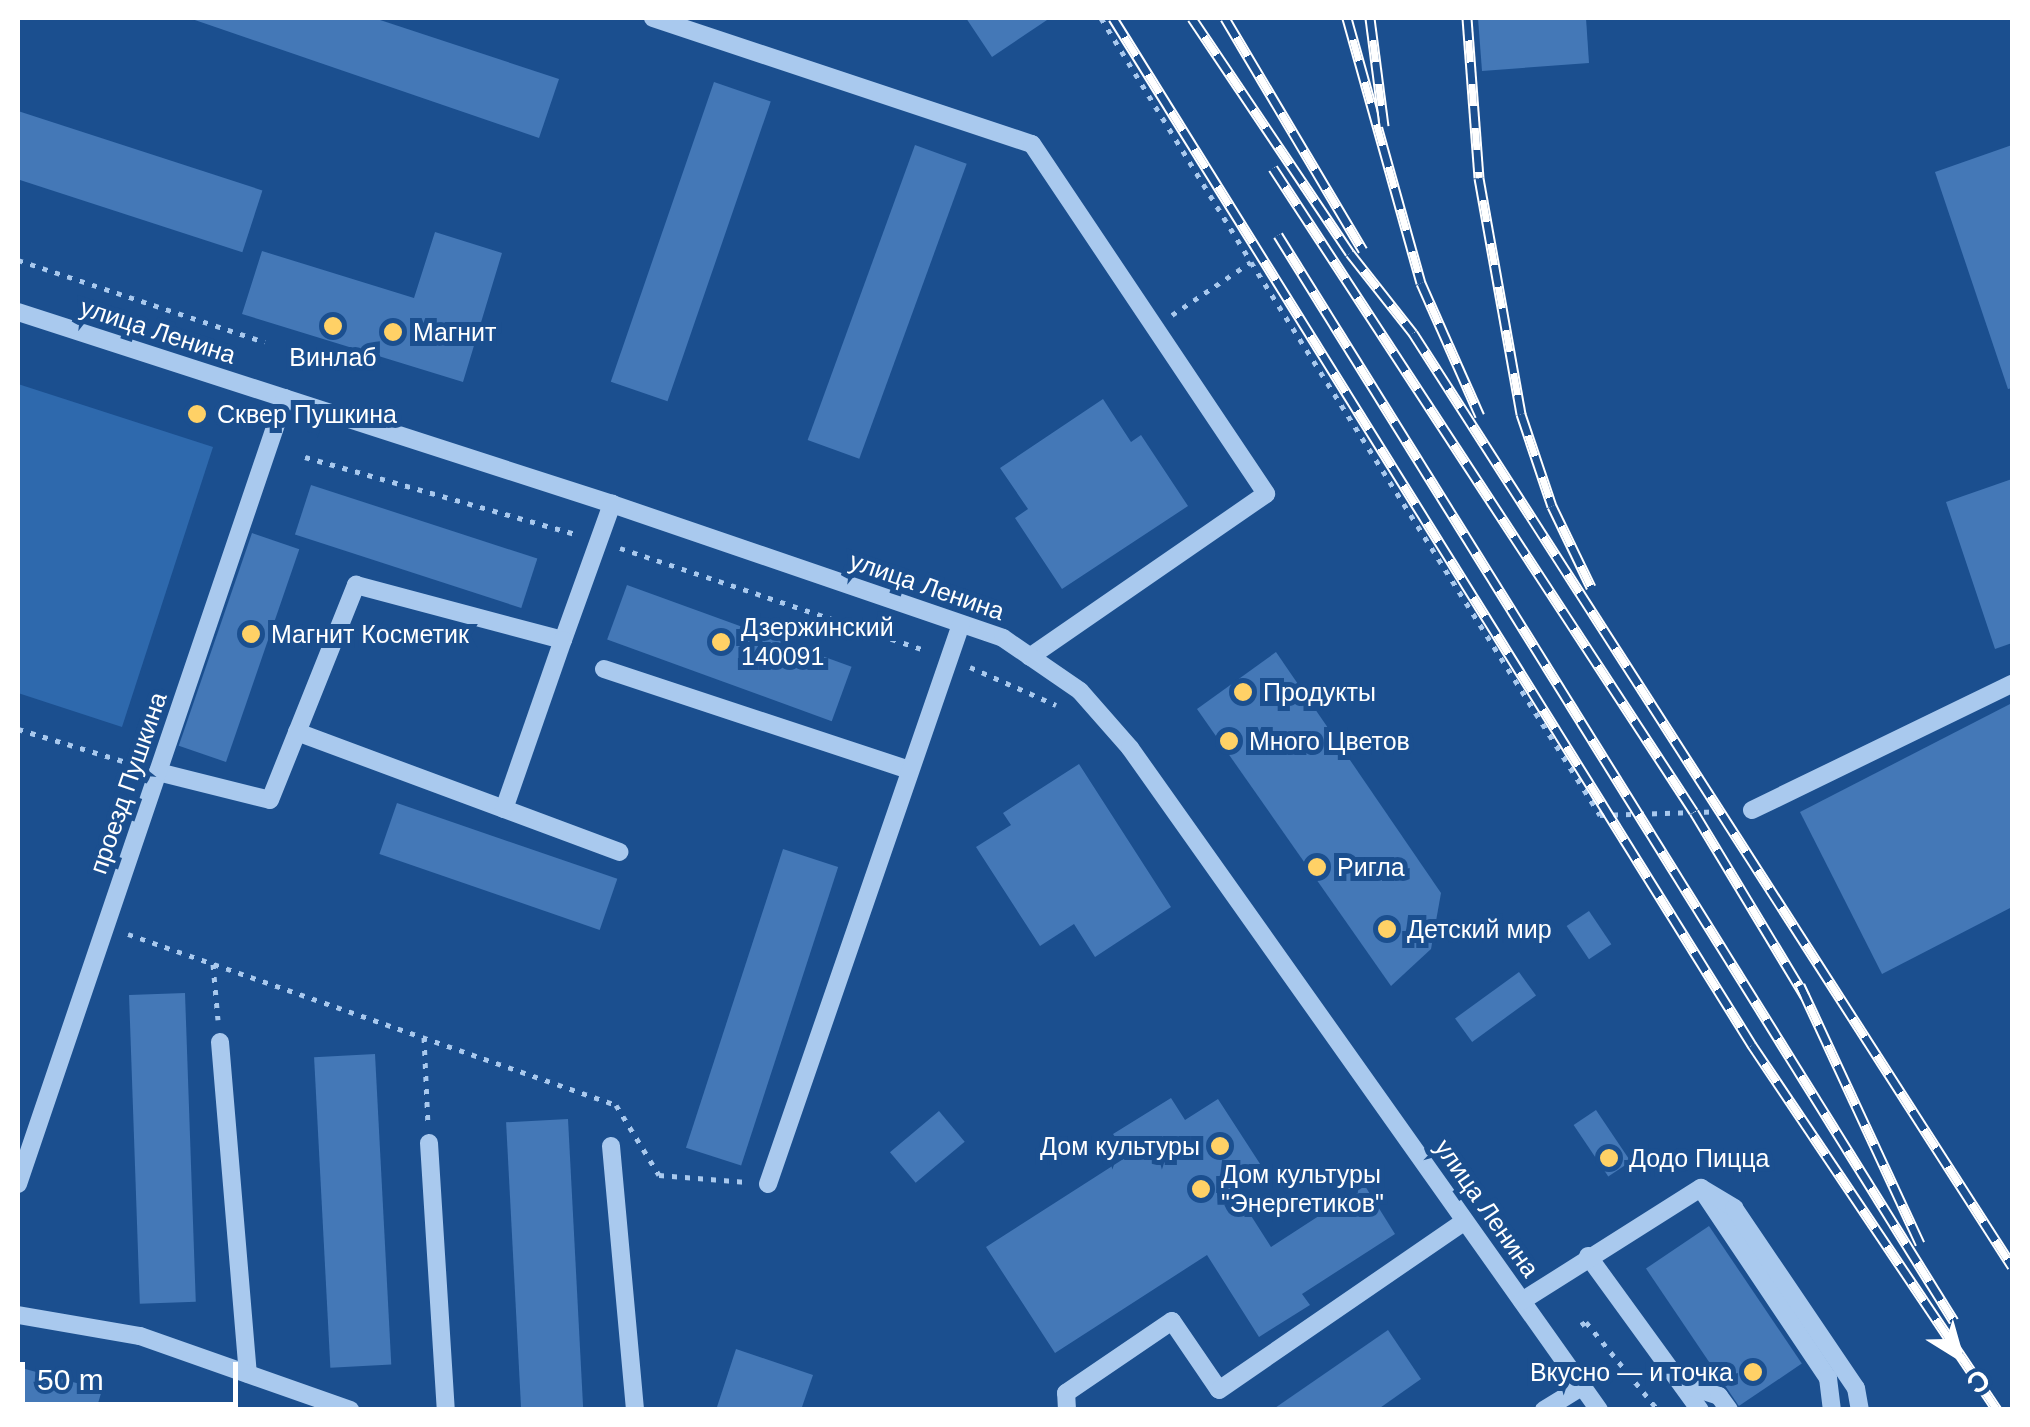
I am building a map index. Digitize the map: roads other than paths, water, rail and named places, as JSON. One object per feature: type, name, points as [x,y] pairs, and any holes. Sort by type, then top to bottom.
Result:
[{"type":"street","points":[[653,18],[697,26],[1032,144],[1266,494],[1030,657]]},
{"type":"street","name":"улица Ленина","points":[[18,312],[612,504],[961,624],[1030,657],[1080,690],[1130,748],[1599,1410]]},
{"type":"street","name":"проезд Пушкина","points":[[18,1184],[285,398]]},
{"type":"street","points":[[504,809],[612,504]]},
{"type":"street","points":[[158,772],[270,800],[356,585],[563,640]]},
{"type":"street","points":[[768,1184],[961,624]]},
{"type":"street","points":[[604,669],[910,770]]},
{"type":"street","points":[[1752,810],[2012,684]]},
{"type":"street","points":[[297,732],[619,852]]},
{"type":"street","points":[[220,1042],[248,1374]]},
{"type":"street","points":[[429,1143],[446,1410]]},
{"type":"street","points":[[611,1146],[635,1410]]},
{"type":"street","points":[[1522,1301],[1701,1188]]},
{"type":"street","points":[[1701,1188],[1828,1378],[1832,1410]]},
{"type":"street","points":[[1701,1188],[1734,1208],[1856,1388],[1860,1410]]},
{"type":"street","points":[[1067,1410],[1066,1393],[1172,1321],[1218,1390],[1465,1221]]},
{"type":"street","points":[[1588,1256],[1700,1410]]},
{"type":"street","points":[[18,1315],[140,1336],[350,1410]]},
{"type":"street","points":[[1681,1384],[1718,1396],[1730,1410]]},
{"type":"street","points":[[1544,1410],[1582,1386]]},
{"type":"railway","points":[[1113,18],[1752,1045],[1997,1410]]},
{"type":"railway","points":[[1192,18],[1350,253],[1413,333],[2012,1266]]},
{"type":"railway","points":[[1225,18],[1363,250]]},
{"type":"railway","points":[[1347,18],[1421,283],[1480,416]]},
{"type":"railway","points":[[1370,18],[1384,126]]},
{"type":"railway","points":[[1467,18],[1479,178],[1521,414],[1552,506],[1591,587]]},
{"type":"railway","points":[[1273,168],[1694,812],[1805,996]]},
{"type":"railway","points":[[1278,235],[1954,1321]]},
{"type":"railway","points":[[1800,985],[1920,1243]]},
{"type":"place","name":"Винлаб","points":[[333,326]]},
{"type":"place","name":"Магнит","points":[[393,332]]},
{"type":"place","name":"Сквер Пушкина","points":[[197,414]]},
{"type":"place","name":"Магнит Косметик","points":[[251,634]]},
{"type":"place","name":"Дзержинский 140091","points":[[721,642]]},
{"type":"place","name":"Продукты","points":[[1243,692]]},
{"type":"place","name":"Много Цветов","points":[[1229,741]]},
{"type":"place","name":"Ригла","points":[[1317,867]]},
{"type":"place","name":"Детский мир","points":[[1387,929]]},
{"type":"place","name":"Дом культуры","points":[[1220,1146]]},
{"type":"place","name":"Додо Пицца","points":[[1609,1158]]},
{"type":"place","name":"Дом культуры \"Энергетиков\"","points":[[1201,1189]]},
{"type":"place","name":"Вкусно — и точка","points":[[1753,1372]]}]
